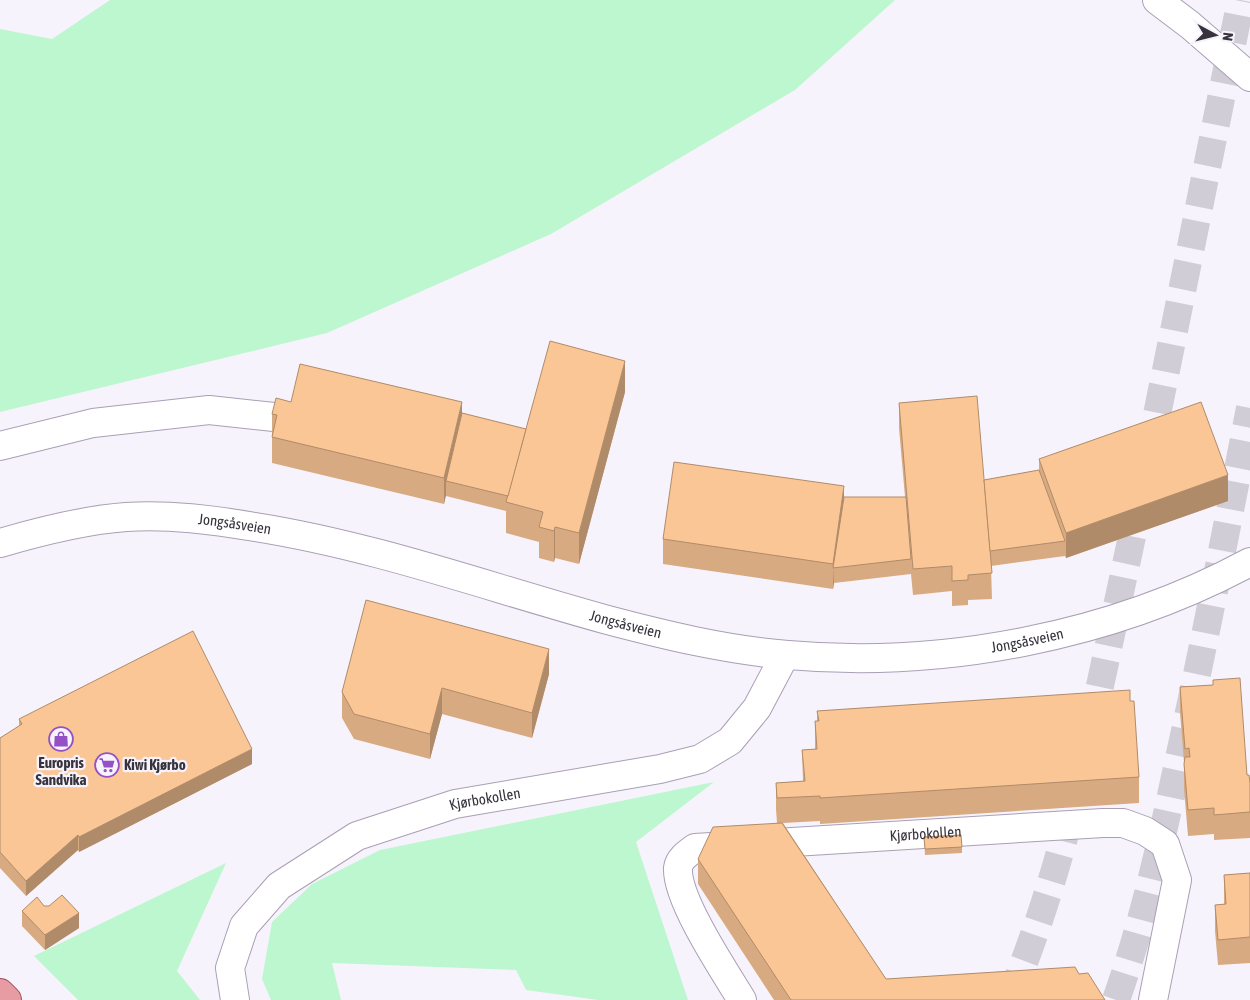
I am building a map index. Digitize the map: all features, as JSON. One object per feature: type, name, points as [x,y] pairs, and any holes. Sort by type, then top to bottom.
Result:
[{"type":"main road","points":[[0,992],[7,1000]]},
{"type":"street","points":[[1156,0],[1190,25],[1250,77]]},
{"type":"street","points":[[0,446],[93,424],[209,410],[274,417]]},
{"type":"street","name":"Jongsåsveien","points":[[0,543],[60,528],[126,517],[162,517],[226,522],[340,542],[604,619],[669,635],[785,655],[852,659],[919,656],[1026,640],[1111,620],[1187,593],[1250,562]]},
{"type":"street","name":"Kjørbokollen","points":[[235,1000],[230,968],[244,926],[279,886],[357,836],[456,804],[660,769],[700,759],[730,741],[758,708],[785,655]]},
{"type":"street","name":"Kjørbokollen","points":[[742,1000],[698,928],[682,890],[678,868],[684,856],[695,848],[1123,823],[1145,831],[1165,844],[1177,880],[1153,1000]]},
{"type":"green space","points":[[110,0],[895,0],[795,90],[551,234],[327,333],[0,412],[0,29],[52,39]]},
{"type":"green space","points":[[714,782],[636,842],[688,1000],[598,1000],[526,990],[516,970],[332,963],[341,1000],[271,1000],[262,979],[272,922],[312,884],[380,850]]},
{"type":"green space","points":[[226,863],[177,971],[200,1000],[78,1000],[34,956]]},
{"type":"building","points":[[550,341],[625,361],[579,533],[555,527],[554,531],[539,527],[543,512],[506,502]]},
{"type":"building","points":[[300,364],[462,402],[444,478],[272,437],[277,415],[272,414],[276,398],[291,402]]},
{"type":"building","points":[[977,396],[992,573],[968,575],[968,580],[952,581],[952,566],[913,569],[899,403]]},
{"type":"building","points":[[1201,402],[1228,475],[1066,533],[1039,459]]},
{"type":"building","points":[[462,413],[526,429],[508,496],[446,481]]},
{"type":"building","points":[[674,462],[844,486],[833,564],[663,539]]},
{"type":"building","points":[[1039,470],[1065,541],[990,551],[984,480]]},
{"type":"building","points":[[844,497],[906,497],[911,559],[833,568]]},
{"type":"building","points":[[366,600],[549,649],[532,713],[442,688],[430,734],[354,714],[342,692]]},
{"type":"building","points":[[193,631],[252,749],[79,837],[78,835],[26,881],[0,852],[0,738],[22,724],[19,719]]},
{"type":"building","points":[[1240,678],[1247,775],[1249,775],[1250,783],[1250,812],[1214,815],[1214,808],[1188,810],[1184,764],[1185,757],[1190,757],[1189,748],[1185,749],[1180,687],[1213,685],[1213,680]]},
{"type":"building","points":[[1130,690],[1130,701],[1134,701],[1139,777],[820,798],[820,796],[777,798],[776,783],[805,781],[802,750],[817,749],[815,721],[819,721],[817,711]]},
{"type":"building","points":[[782,823],[886,979],[1075,967],[1079,974],[1088,973],[1105,1000],[791,1000],[698,859],[713,827]]},
{"type":"building","points":[[961,835],[962,847],[925,849],[924,837]]},
{"type":"building","points":[[1250,873],[1250,937],[1218,940],[1215,905],[1226,904],[1224,875]]},
{"type":"building","points":[[62,895],[79,913],[45,935],[22,911],[37,897],[44,906],[49,906]]},
{"type":"tunnel","points":[[1149,454],[1241,0]]},
{"type":"tunnel","points":[[1116,1000],[1143,912],[1165,823],[1188,719],[1250,408]]},
{"type":"tunnel","points":[[1091,728],[1140,499]]},
{"type":"tunnel","points":[[1009,1000],[1031,944],[1050,886],[1081,770]]},
{"type":"place","name":"Europris Sandvika","points":[[61,739]]},
{"type":"place","name":"Kiwi Kjørbo","points":[[107,765]]}]
